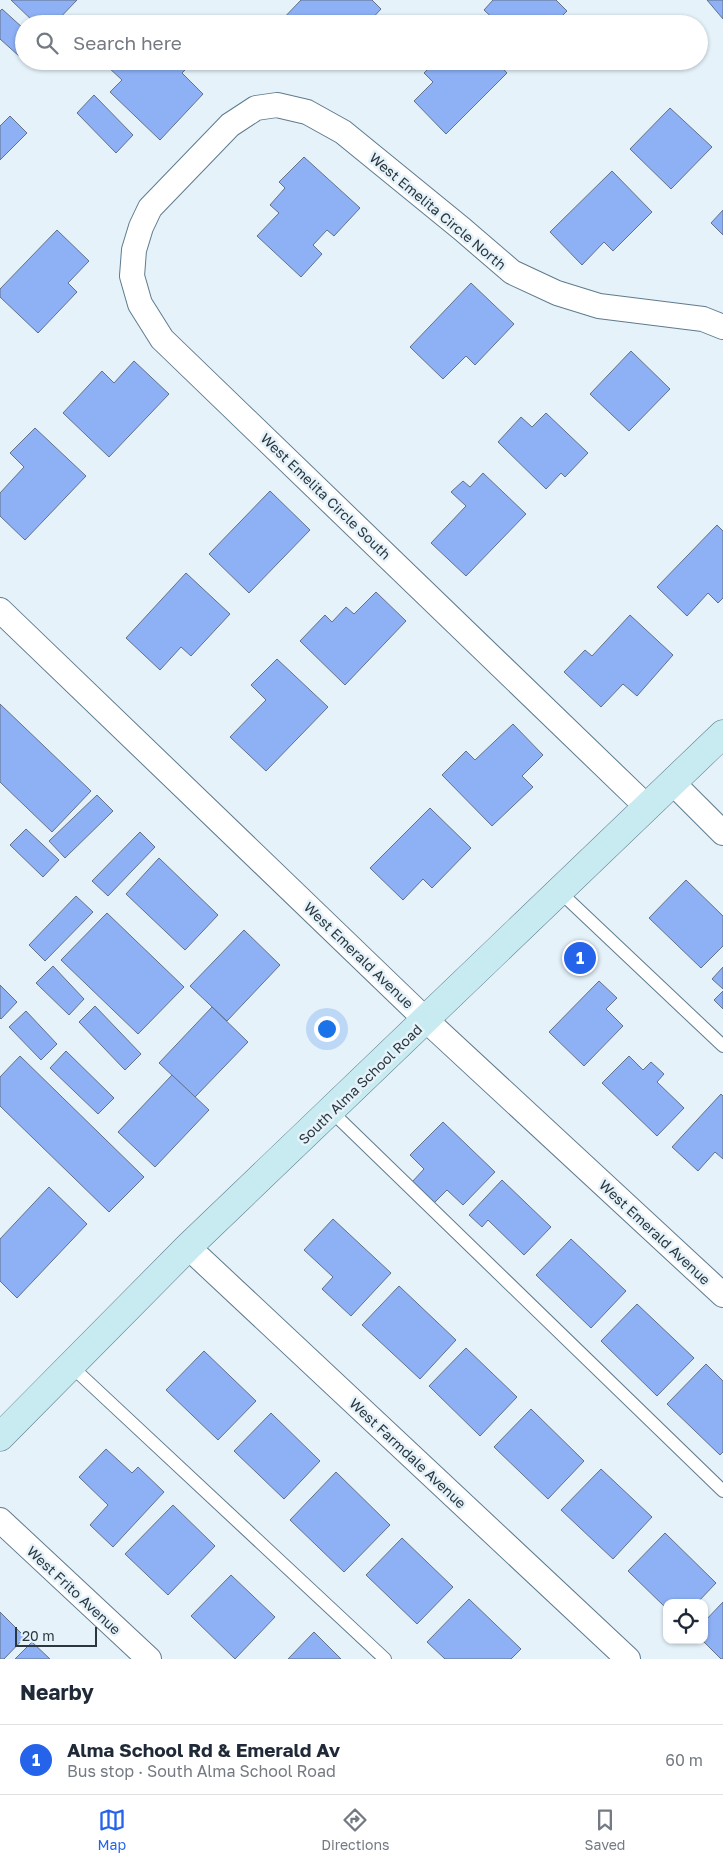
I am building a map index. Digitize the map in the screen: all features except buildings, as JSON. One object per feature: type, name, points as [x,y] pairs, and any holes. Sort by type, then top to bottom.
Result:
[{"type":"main road","name":"South Alma School Road","points":[[0,1437],[188,1248],[723,734]]},
{"type":"street","name":"West Emelita Circle North","points":[[204,152],[230,125],[256,108],[277,105],[307,112],[343,132],[512,272],[557,293],[599,306],[702,319],[723,327]]},
{"type":"street","name":"West Emelita Circle South","points":[[204,152],[150,208],[141,227],[134,250],[132,276],[140,304],[162,339],[647,807]]},
{"type":"street","name":"West Emerald Avenue","points":[[0,610],[426,1020],[723,1295]]},
{"type":"street","points":[[672,782],[723,833]]},
{"type":"street","name":"West Farmdale Avenue","points":[[188,1248],[628,1659]]},
{"type":"street","name":"West Frito Avenue","points":[[0,1520],[148,1659]]},
{"type":"lane","points":[[559,891],[723,1046]]},
{"type":"lane","points":[[331,1111],[723,1491]]},
{"type":"lane","points":[[70,1365],[385,1659]]},
{"type":"place","name":"Alma School Rd & Emerald Av","points":[[580,958]]}]
